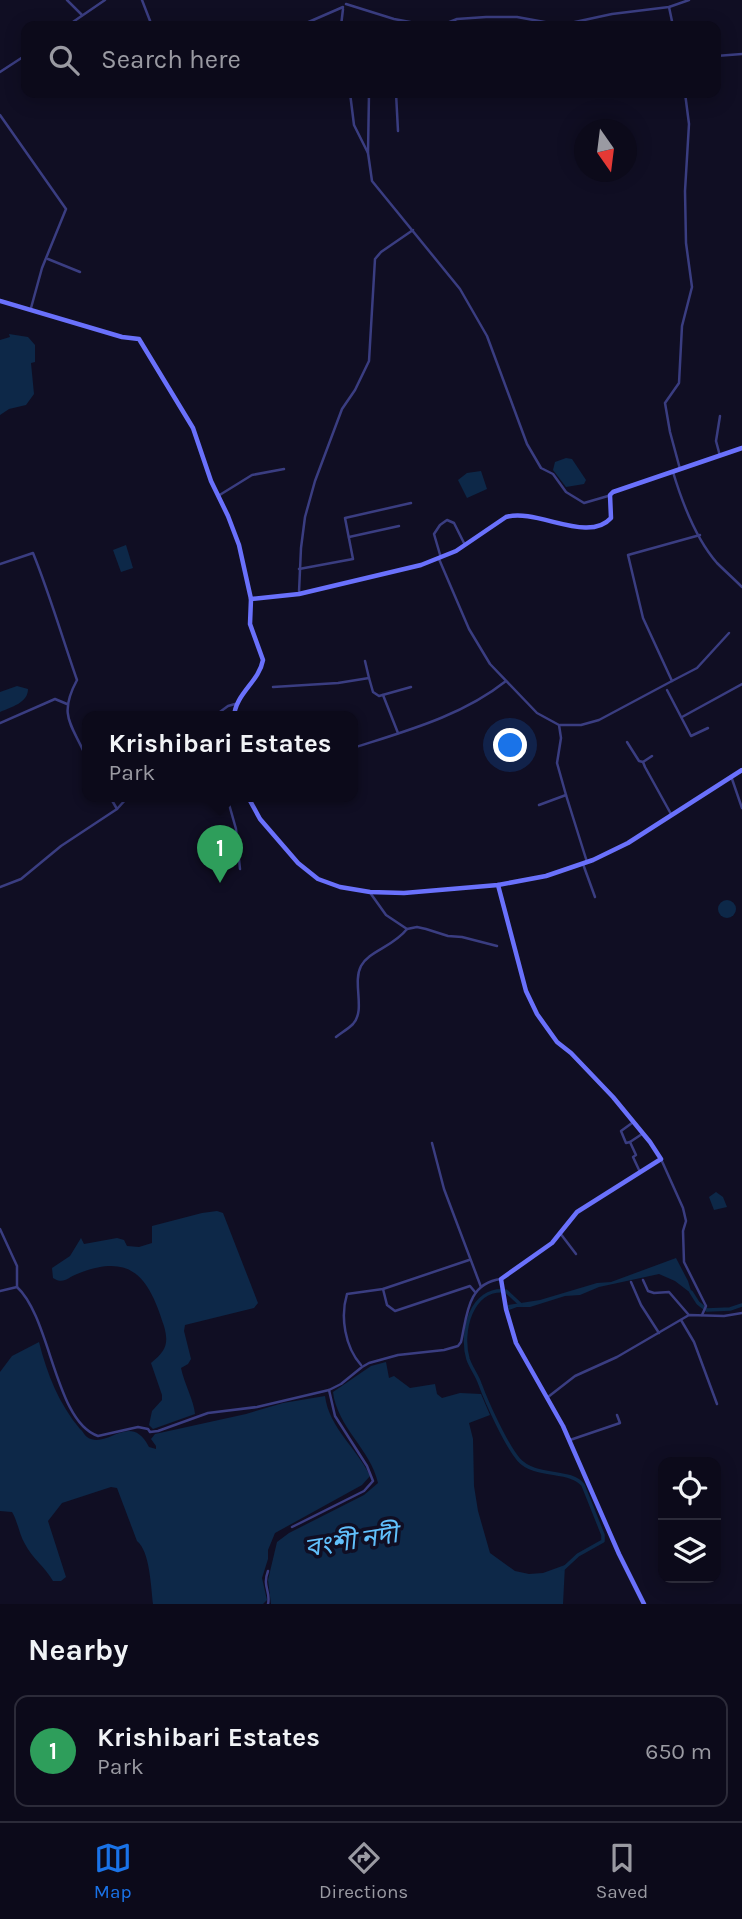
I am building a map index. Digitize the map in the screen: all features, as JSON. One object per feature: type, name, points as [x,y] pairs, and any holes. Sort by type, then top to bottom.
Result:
[{"type":"main road","points":[[0,301],[122,337],[141,340],[193,428],[211,481],[239,545],[251,599],[250,624],[261,650],[263,664],[235,704],[234,711]]},
{"type":"main road","points":[[251,599],[297,594],[404,570],[440,559],[514,514],[573,526],[604,525],[611,518],[610,495],[643,481],[742,448]]},
{"type":"main road","points":[[250,802],[254,812],[308,872],[330,884],[370,892],[404,893],[498,885],[546,876],[585,863],[628,844],[742,770]]},
{"type":"main road","points":[[498,885],[526,991],[537,1014],[557,1042],[613,1097],[661,1159],[577,1212],[545,1249],[501,1281],[516,1343],[548,1396],[570,1440],[644,1604]]},
{"type":"street","points":[[67,0],[82,15]]},
{"type":"street","points":[[74,21],[105,0]]},
{"type":"street","points":[[142,0],[150,21]]},
{"type":"street","points":[[580,21],[669,7],[689,0]]},
{"type":"street","points":[[310,21],[345,4],[408,21]]},
{"type":"street","points":[[669,7],[672,21]]},
{"type":"street","points":[[450,21],[486,17],[536,21]]},
{"type":"street","points":[[721,56],[742,54]]},
{"type":"street","points":[[0,72],[21,58]]},
{"type":"street","points":[[351,98],[354,125],[368,153]]},
{"type":"street","points":[[368,98],[368,153],[372,181],[460,289],[487,336],[527,443],[541,468],[554,474],[566,492],[584,503],[610,495]]},
{"type":"street","points":[[396,98],[398,131]]},
{"type":"street","points":[[680,469],[665,403],[679,383],[682,326],[692,286],[687,243],[685,177],[689,124],[686,98]]},
{"type":"street","points":[[0,115],[66,209],[48,259],[42,268],[31,311]]},
{"type":"street","points":[[297,594],[305,517],[315,481],[342,409],[369,361],[375,259],[413,230]]},
{"type":"street","points":[[48,259],[80,272]]},
{"type":"street","points":[[720,416],[716,441],[720,456]]},
{"type":"street","points":[[218,496],[252,475],[284,469]]},
{"type":"street","points":[[673,471],[688,513],[715,561],[742,587]]},
{"type":"street","points":[[299,569],[353,559],[345,517],[411,503]]},
{"type":"street","points":[[465,545],[454,523],[447,520],[434,534],[440,559],[469,629],[490,664],[537,713],[559,725],[582,725],[599,720],[672,681],[696,668],[729,634]]},
{"type":"street","points":[[349,537],[399,526]]},
{"type":"street","points":[[672,681],[643,618],[627,556],[700,535]]},
{"type":"street","points":[[0,564],[33,553],[50,595],[54,618],[77,680],[68,697],[66,711],[82,749]]},
{"type":"street","points":[[366,661],[376,695],[411,687]]},
{"type":"street","points":[[273,687],[369,678]]},
{"type":"street","points":[[358,746],[443,718],[484,699],[506,681]]},
{"type":"street","points":[[682,717],[742,684]]},
{"type":"street","points":[[667,690],[691,736],[708,728]]},
{"type":"street","points":[[383,695],[398,733]]},
{"type":"street","points":[[0,723],[55,699],[67,704]]},
{"type":"street","points":[[221,711],[235,704]]},
{"type":"street","points":[[559,725],[561,738],[557,763],[594,897]]},
{"type":"street","points":[[627,742],[639,761],[643,762],[671,814]]},
{"type":"street","points":[[643,762],[652,756]]},
{"type":"street","points":[[731,776],[742,808]]},
{"type":"street","points":[[539,805],[566,796]]},
{"type":"street","points":[[113,802],[117,809]]},
{"type":"street","points":[[0,887],[21,879],[61,846],[123,802]]},
{"type":"street","points":[[228,802],[236,829],[240,869]]},
{"type":"street","points":[[370,892],[386,915],[407,929],[426,929],[497,947]]},
{"type":"street","points":[[336,1037],[354,1023],[358,1015],[360,967],[369,956],[389,947],[407,929]]},
{"type":"street","points":[[632,1123],[621,1130],[626,1143],[643,1133]]},
{"type":"street","points":[[630,1142],[640,1172]]},
{"type":"street","points":[[432,1143],[444,1189],[481,1287]]},
{"type":"street","points":[[661,1159],[683,1208],[686,1221],[683,1231],[684,1262],[706,1306],[703,1314]]},
{"type":"street","points":[[0,1229],[17,1266],[17,1287],[30,1301],[53,1359],[54,1373],[74,1414],[94,1435],[138,1427],[150,1432],[158,1431],[208,1413],[257,1407],[329,1390],[350,1378],[362,1367],[398,1355],[458,1346],[466,1311],[475,1292],[481,1287],[501,1281]]},
{"type":"street","points":[[560,1233],[576,1254]]},
{"type":"street","points":[[362,1367],[352,1356],[350,1347],[344,1315],[347,1294],[383,1289],[469,1260]]},
{"type":"street","points":[[643,1280],[648,1291],[669,1292],[689,1315]]},
{"type":"street","points":[[631,1282],[641,1305],[659,1333]]},
{"type":"street","points":[[383,1289],[387,1306],[395,1311],[470,1286],[475,1292]]},
{"type":"street","points":[[0,1291],[17,1287]]},
{"type":"street","points":[[548,1396],[575,1376],[604,1364],[689,1315],[742,1313]]},
{"type":"street","points":[[681,1320],[694,1342],[717,1404]]},
{"type":"street","points":[[292,1527],[364,1491],[373,1481],[367,1466],[335,1416],[329,1390]]},
{"type":"street","points":[[570,1440],[620,1423],[617,1415]]},
{"type":"street","points":[[268,1571],[264,1586],[268,1604]]},
{"type":"water","points":[[9,334],[28,337],[35,345],[35,362],[31,363],[34,394],[26,405],[9,409],[0,415],[0,340],[10,337]]},
{"type":"water","points":[[572,459],[586,480],[584,484],[566,487],[553,470],[555,462]]},
{"type":"water","points":[[481,471],[487,489],[467,498],[458,480],[467,473]]},
{"type":"water","points":[[126,545],[133,568],[121,572],[113,550]]},
{"type":"water","points":[[17,686],[28,689],[25,698],[0,712],[0,692]]},
{"type":"water","points":[[727,900],[733,903],[736,909],[733,915],[727,918],[721,915],[718,909],[721,903]]},
{"type":"water","points":[[716,1192],[723,1197],[727,1207],[714,1210],[709,1197]]},
{"type":"water","points":[[217,1211],[223,1213],[258,1303],[254,1308],[185,1325],[191,1359],[181,1368],[195,1414],[153,1429],[149,1425],[152,1411],[162,1400],[162,1395],[151,1363],[163,1351],[166,1338],[152,1295],[135,1274],[125,1268],[96,1268],[60,1281],[53,1278],[52,1268],[70,1256],[81,1238],[84,1244],[117,1238],[124,1240],[127,1246],[139,1247],[152,1243],[152,1226]]},
{"type":"water","points":[[676,1258],[692,1294],[675,1281],[659,1274],[599,1287],[580,1295],[565,1296],[530,1307],[509,1310],[507,1307],[597,1283],[611,1282]]},
{"type":"water","points":[[39,1342],[60,1399],[87,1437],[95,1440],[126,1431],[134,1432],[142,1437],[149,1447],[156,1449],[151,1439],[155,1434],[283,1403],[325,1396],[332,1418],[370,1476],[362,1485],[275,1533],[262,1578],[267,1600],[263,1604],[153,1604],[145,1553],[137,1541],[117,1488],[111,1487],[62,1503],[48,1521],[66,1577],[61,1581],[53,1581],[28,1549],[12,1512],[0,1511],[0,1372],[12,1356]]},
{"type":"water","name":"বংশী নদী","points":[[386,1362],[389,1378],[394,1376],[410,1388],[435,1384],[437,1394],[442,1398],[460,1393],[481,1394],[490,1415],[469,1423],[473,1439],[474,1486],[478,1511],[490,1553],[515,1571],[529,1574],[543,1573],[565,1565],[563,1604],[271,1604],[268,1580],[277,1542],[289,1533],[364,1495],[378,1483],[369,1460],[341,1416],[333,1392],[371,1366]]},
{"type":"waterway","points":[[521,1305],[506,1291],[484,1296],[471,1313],[467,1325],[466,1348],[469,1362],[492,1412],[519,1460],[526,1466],[570,1477],[583,1485],[603,1541],[578,1555],[563,1569]]},
{"type":"waterway","points":[[691,1292],[707,1310],[730,1309],[742,1305]]},
{"type":"place","name":"Krishibari Estates","points":[[220,883]]}]
